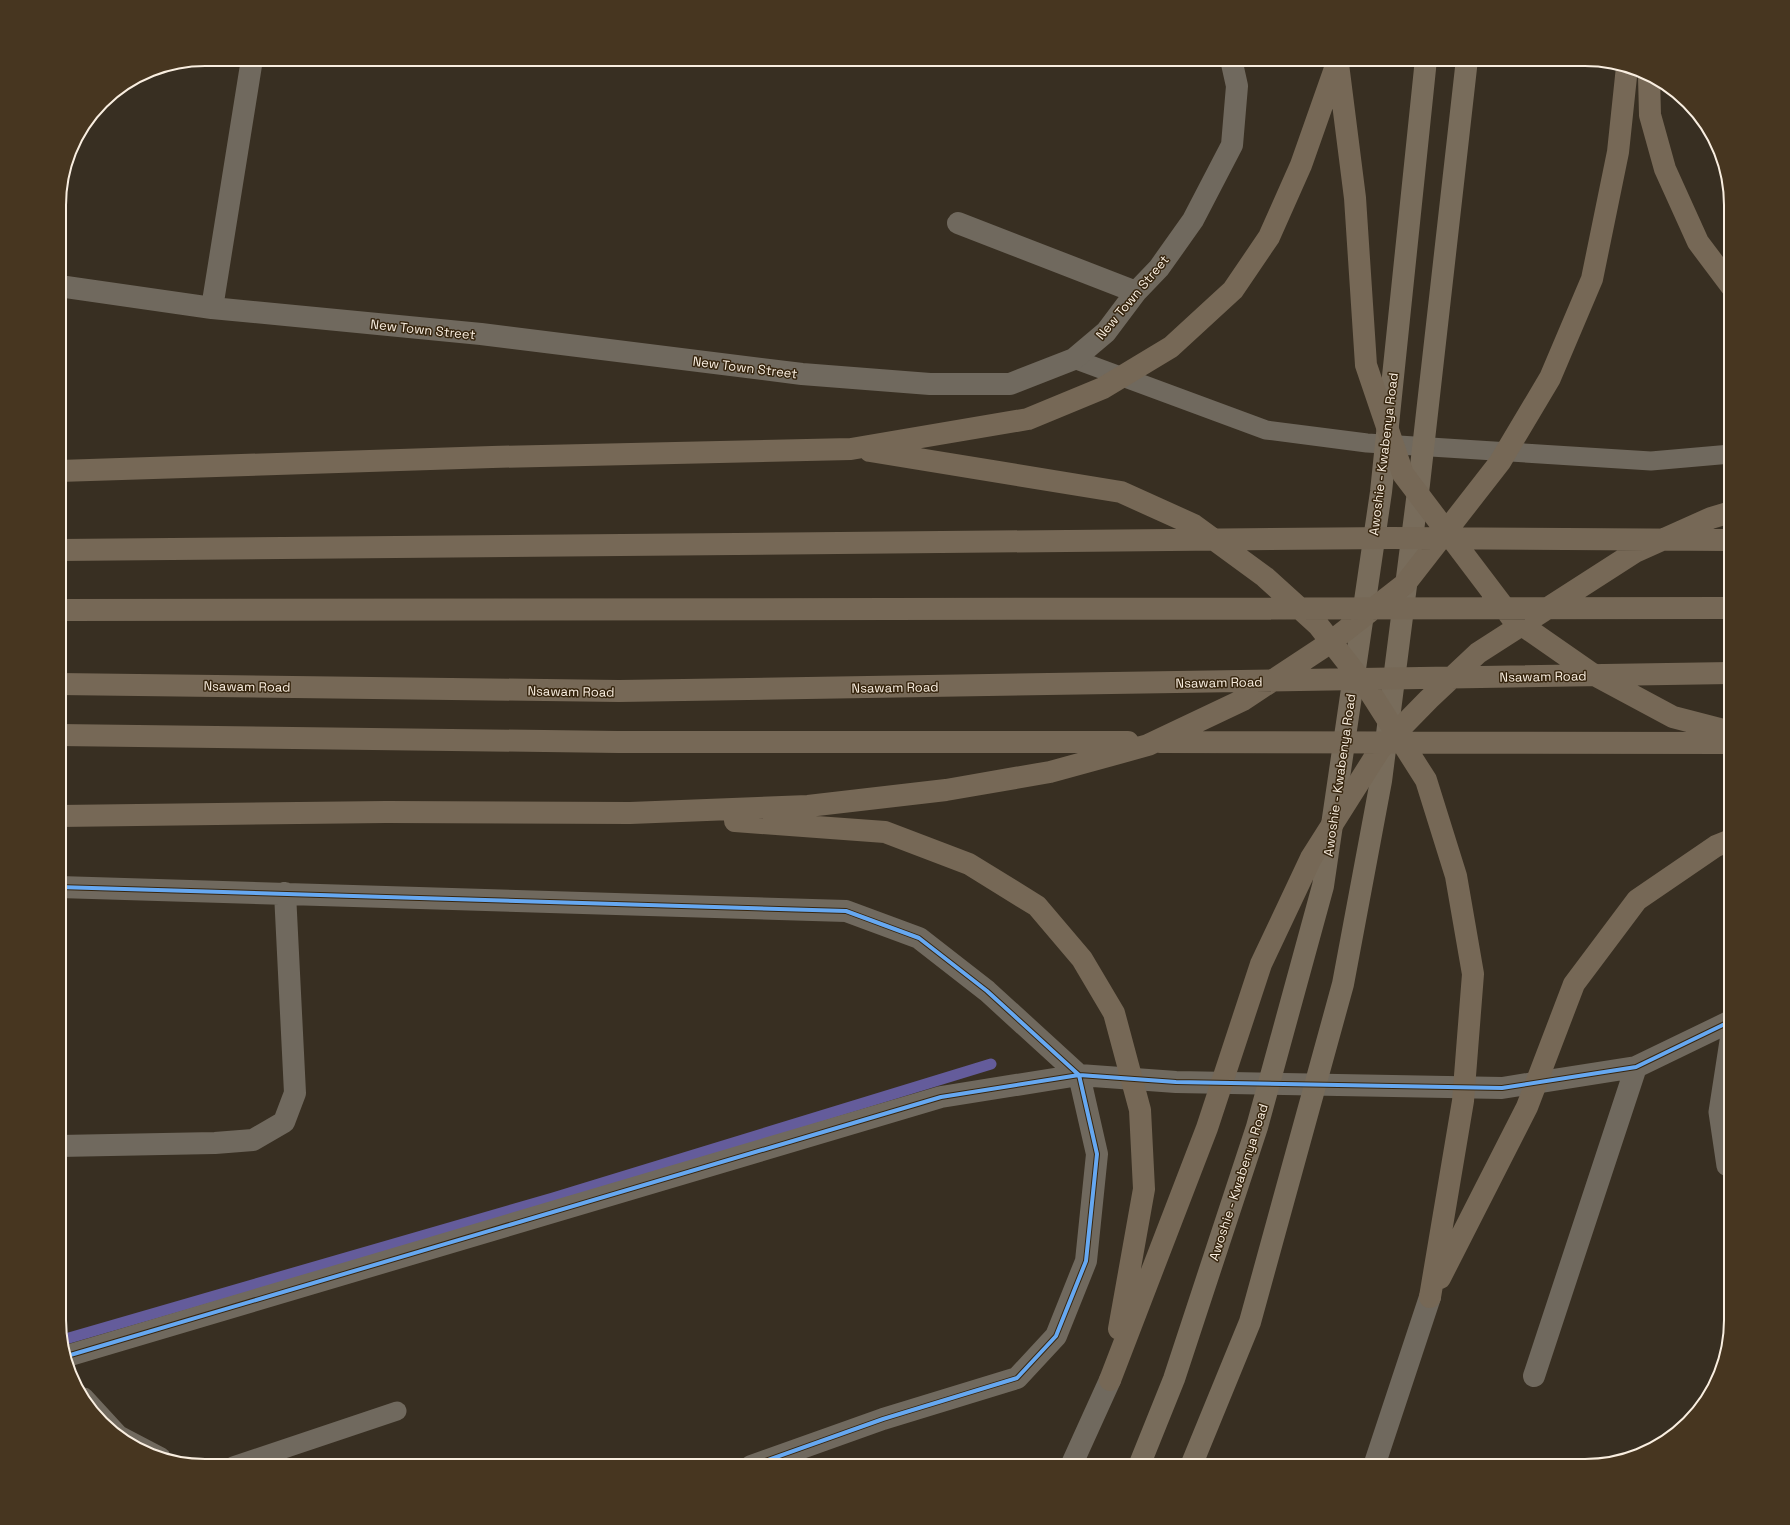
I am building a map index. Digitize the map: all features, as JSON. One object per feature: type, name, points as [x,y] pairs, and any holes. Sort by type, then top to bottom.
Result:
[{"type":"highway","points":[[66,471],[492,457],[851,449],[1028,419],[1103,388],[1171,347],[1233,290],[1269,237],[1301,165],[1336,66]]},
{"type":"highway","points":[[1339,66],[1355,198],[1366,365],[1403,474],[1512,618],[1591,673],[1673,717],[1724,730]]},
{"type":"highway","points":[[66,816],[386,812],[630,813],[808,806],[946,790],[1050,772],[1148,745],[1243,700],[1328,644],[1404,584],[1500,462],[1550,378],[1592,279],[1618,152],[1626,73]]},
{"type":"highway","points":[[1650,83],[1650,115],[1666,169],[1698,242],[1724,277]]},
{"type":"highway","points":[[851,449],[1120,492],[1194,525],[1265,577],[1318,625],[1368,689],[1426,780],[1456,876],[1473,974],[1463,1100],[1430,1297]]},
{"type":"highway","points":[[1110,1380],[1208,1128],[1261,964],[1311,858],[1380,750],[1478,653],[1635,552],[1712,518],[1724,514]]},
{"type":"highway","points":[[66,550],[1384,538],[1724,540]]},
{"type":"highway","points":[[66,610],[1724,608]]},
{"type":"highway","name":"Nsawam Road","points":[[66,684],[619,691],[1724,674]]},
{"type":"highway","points":[[66,735],[618,742],[1724,743]]},
{"type":"highway","points":[[630,813],[885,832],[969,864],[1037,906],[1082,959],[1114,1013],[1140,1110],[1144,1189],[1110,1380]]},
{"type":"highway","points":[[1430,1297],[1527,1107],[1574,984],[1637,900],[1716,846],[1724,843]]},
{"type":"main road","name":"Awoshie - Kwabenya Road","points":[[1142,1459],[1174,1379],[1257,1127],[1323,886],[1380,492],[1425,66]]},
{"type":"main road","points":[[1193,1459],[1250,1322],[1343,984],[1381,781],[1419,484],[1466,66]]},
{"type":"street","points":[[212,308],[251,66]]},
{"type":"street","name":"New Town Street","points":[[66,287],[212,308],[481,334],[802,374],[930,384],[1010,384],[1074,359],[1106,332],[1136,292],[1159,268],[1193,220],[1232,145],[1237,86],[1233,66]]},
{"type":"street","points":[[958,223],[1136,292]]},
{"type":"street","points":[[66,888],[285,893],[846,911],[919,938],[987,991],[1079,1075],[1097,1154],[1086,1261],[1056,1336],[1017,1378],[883,1419],[771,1459]]},
{"type":"street","points":[[66,1146],[215,1143],[253,1140],[284,1122],[295,1093],[285,893]]},
{"type":"street","points":[[71,1355],[941,1097],[1079,1075],[1176,1082],[1502,1088],[1636,1067],[1724,1024]]},
{"type":"street","points":[[1534,1376],[1636,1067]]},
{"type":"street","points":[[1376,1459],[1430,1297]]},
{"type":"street","points":[[1074,1459],[1110,1380]]},
{"type":"lane","points":[[1074,359],[1266,430],[1367,443],[1651,461],[1724,455]]},
{"type":"lane","points":[[1724,1073],[1718,1112],[1724,1152]]},
{"type":"lane","points":[[254,1459],[397,1411]]},
{"type":"waterway","points":[[67,1339],[553,1198],[991,1064]]},
{"type":"cycle path","points":[[66,887],[846,911],[919,938],[987,991],[1079,1075],[1097,1154],[1086,1261],[1056,1336],[1017,1378],[883,1419],[771,1459]]},
{"type":"cycle path","points":[[71,1355],[941,1097],[1079,1075],[1176,1082],[1502,1088],[1636,1067],[1724,1024]]}]
